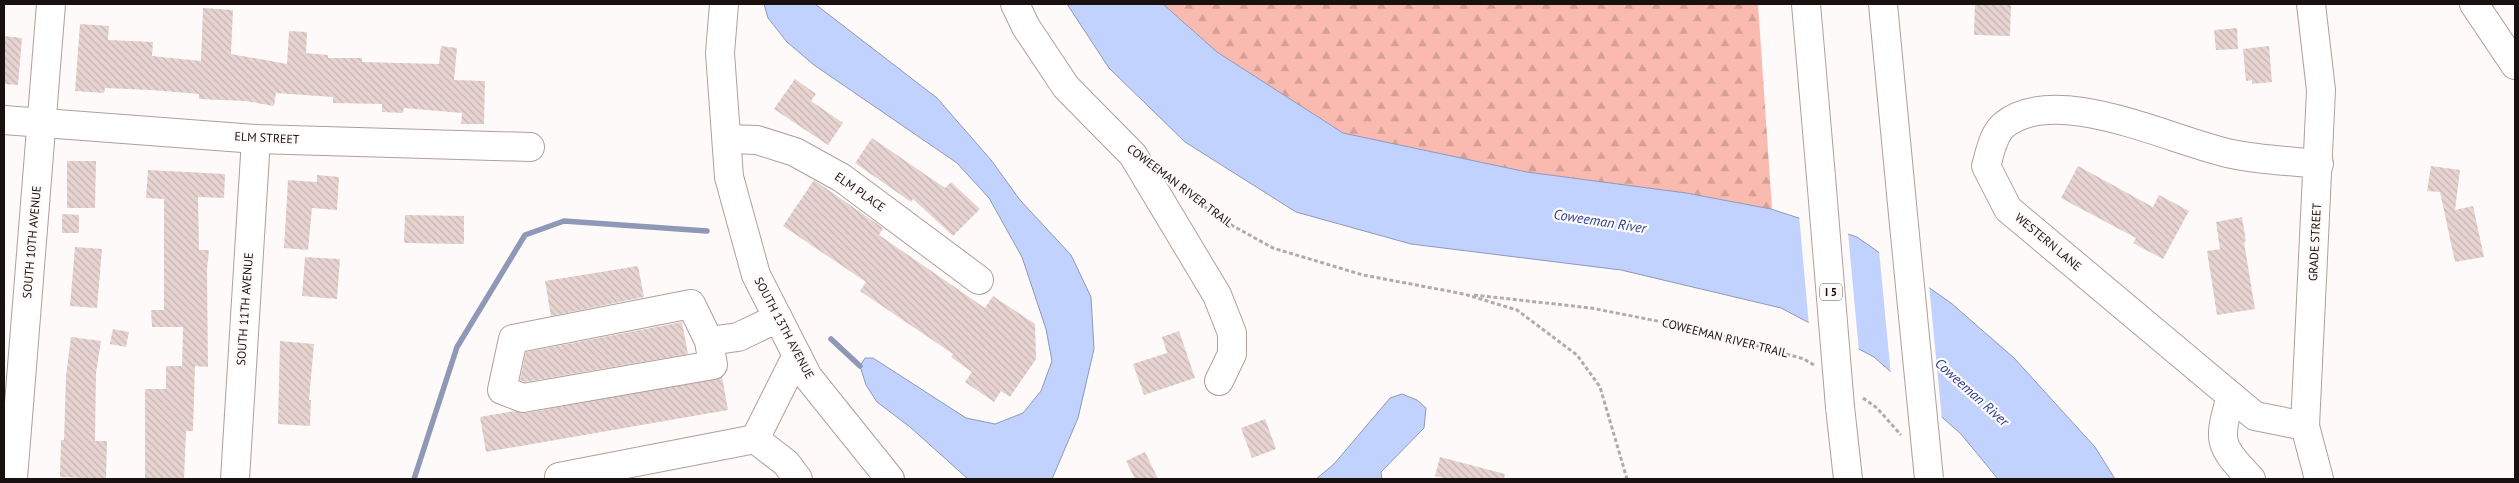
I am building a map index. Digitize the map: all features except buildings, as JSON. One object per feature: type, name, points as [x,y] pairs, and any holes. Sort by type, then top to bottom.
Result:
[{"type":"main road","name":"SOUTH 10TH AVENUE","points":[[10,477],[51,4]]},
{"type":"main road","name":"SOUTH 13TH AVENUE","points":[[724,4],[720,53],[729,177],[756,274],[808,377],[890,479]]},
{"type":"main road","name":"COWEEMAN RIVER TRAIL","points":[[1015,4],[1026,27],[1066,86],[1133,155],[1217,295],[1232,333],[1232,354],[1219,381]]},
{"type":"main road","name":"I 5","points":[[1806,4],[1821,177],[1850,402],[1848,479]]},
{"type":"main road","points":[[1883,4],[1928,479]]},
{"type":"main road","name":"GRADE STREET","points":[[2311,4],[2321,90],[2319,164],[2305,426],[2319,479]]},
{"type":"main road","points":[[2474,4],[2515,65]]},
{"type":"main road","name":"WESTERN LANE","points":[[2305,426],[2255,416],[2008,209],[1986,166],[1991,146],[2002,126],[2022,113],[2049,108],[2094,113],[2233,155],[2319,164]]},
{"type":"main road","name":"ELM STREET","points":[[4,120],[256,139],[530,147]]},
{"type":"main road","name":"SOUTH 11TH AVENUE","points":[[235,479],[256,139]]},
{"type":"main road","name":"ELM PLACE","points":[[726,139],[757,140],[796,152],[842,178],[979,280]]},
{"type":"main road","points":[[691,304],[709,341],[713,365],[523,398],[502,390],[513,339],[691,304]]},
{"type":"main road","points":[[709,341],[738,337],[778,318]]},
{"type":"main road","points":[[755,439],[797,354]]},
{"type":"main road","points":[[2232,396],[2221,431],[2224,446],[2251,479]]},
{"type":"main road","points":[[559,479],[559,477],[755,439],[786,463],[798,479]]},
{"type":"path","name":"COWEEMAN RIVER TRAIL","points":[[1178,188],[1224,221],[1273,248],[1363,275],[1464,294],[1591,308],[1698,329],[1804,358],[1820,369]]},
{"type":"path","name":"COWEEMAN RIVER TRAIL","points":[[1464,294],[1517,310],[1577,355],[1600,387],[1627,479]]},
{"type":"path","points":[[1850,402],[1877,408],[1902,436]]},
{"type":"green space","points":[[1163,4],[1758,4],[1772,209],[1686,193],[1527,172],[1343,133],[1217,52]]},
{"type":"water","points":[[764,4],[815,4],[937,98],[991,160],[1020,200],[1071,255],[1091,297],[1094,349],[1078,418],[1052,479],[968,479],[910,427],[877,402],[866,385],[860,366],[865,358],[873,358],[966,418],[995,424],[1023,413],[1041,391],[1052,361],[1046,329],[1022,257],[989,198],[957,163],[814,65],[787,42],[768,18]]},
{"type":"water","name":"Coweeman River","points":[[1067,4],[1163,4],[1217,52],[1343,133],[1527,172],[1686,193],[1771,209],[1857,237],[1951,303],[2014,358],[2095,447],[2115,479],[1998,479],[1961,434],[1874,357],[1781,308],[1621,270],[1411,244],[1296,212],[1185,142],[1109,68]]},
{"type":"water","points":[[1402,394],[1417,400],[1426,408],[1424,428],[1381,472],[1382,479],[1316,479],[1334,464],[1390,398]]},
{"type":"pier","points":[[1799,215],[1848,232],[1859,352],[1809,326]]},
{"type":"pier","points":[[1879,250],[1929,285],[1942,420],[1891,376]]},
{"type":"waterway","points":[[414,479],[457,347],[525,235],[564,221],[707,231]]},
{"type":"waterway","points":[[831,339],[860,366]]}]
